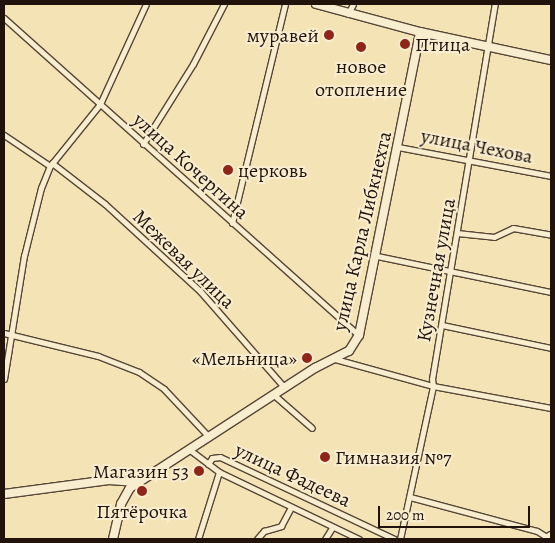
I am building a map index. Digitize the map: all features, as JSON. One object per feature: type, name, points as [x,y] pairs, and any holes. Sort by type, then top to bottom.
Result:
[{"type":"main road","points":[[316,4],[420,32],[551,60]]},
{"type":"main road","name":"улица Карла Либкнехта","points":[[113,539],[123,498],[137,482],[285,388],[349,351],[359,335],[377,256],[420,32]]},
{"type":"main road","points":[[4,494],[109,480],[137,482]]},
{"type":"street","points":[[4,380],[30,228],[51,165],[100,104],[146,4]]},
{"type":"street","points":[[143,144],[193,64],[224,4]]},
{"type":"street","points":[[232,223],[285,4]]},
{"type":"street","points":[[348,14],[353,4]]},
{"type":"street","name":"Кузнечная улица","points":[[400,539],[433,386],[432,379],[471,160],[495,4]]},
{"type":"street","name":"улица Кочергина","points":[[4,18],[359,335]]},
{"type":"street","name":"Межевая улица","points":[[4,135],[51,165],[104,204],[200,292],[285,388]]},
{"type":"street","name":"улица Чехова","points":[[398,147],[551,176]]},
{"type":"street","points":[[457,233],[494,237],[513,228],[551,235]]},
{"type":"street","points":[[377,256],[551,292]]},
{"type":"street","points":[[442,325],[551,348]]},
{"type":"street","name":"улица Фадеева","points":[[4,333],[98,356],[139,372],[164,389],[209,437]]},
{"type":"street","points":[[335,359],[433,386],[551,408]]},
{"type":"street","points":[[274,395],[312,428]]},
{"type":"street","name":"улица Фадеева","points":[[190,450],[219,472],[290,509],[360,539]]},
{"type":"street","name":"улица Фадеева","points":[[208,464],[212,458],[220,457],[394,539]]},
{"type":"street","points":[[198,539],[219,472]]},
{"type":"street","points":[[410,497],[537,531],[549,538]]},
{"type":"street","points":[[258,539],[264,531],[280,526],[290,509]]},
{"type":"street","points":[[325,539],[332,528]]},
{"type":"place","name":"муравей","points":[[329,35]]},
{"type":"place","name":"Птица","points":[[405,44]]},
{"type":"place","name":"новое отопление","points":[[361,47]]},
{"type":"place","name":"церковь","points":[[228,170]]},
{"type":"place","name":"«Мельница»","points":[[307,358]]},
{"type":"place","name":"Гимназия №7","points":[[325,457]]},
{"type":"place","name":"Магазин 53","points":[[199,471]]},
{"type":"place","name":"Пятёрочка","points":[[142,491]]}]
